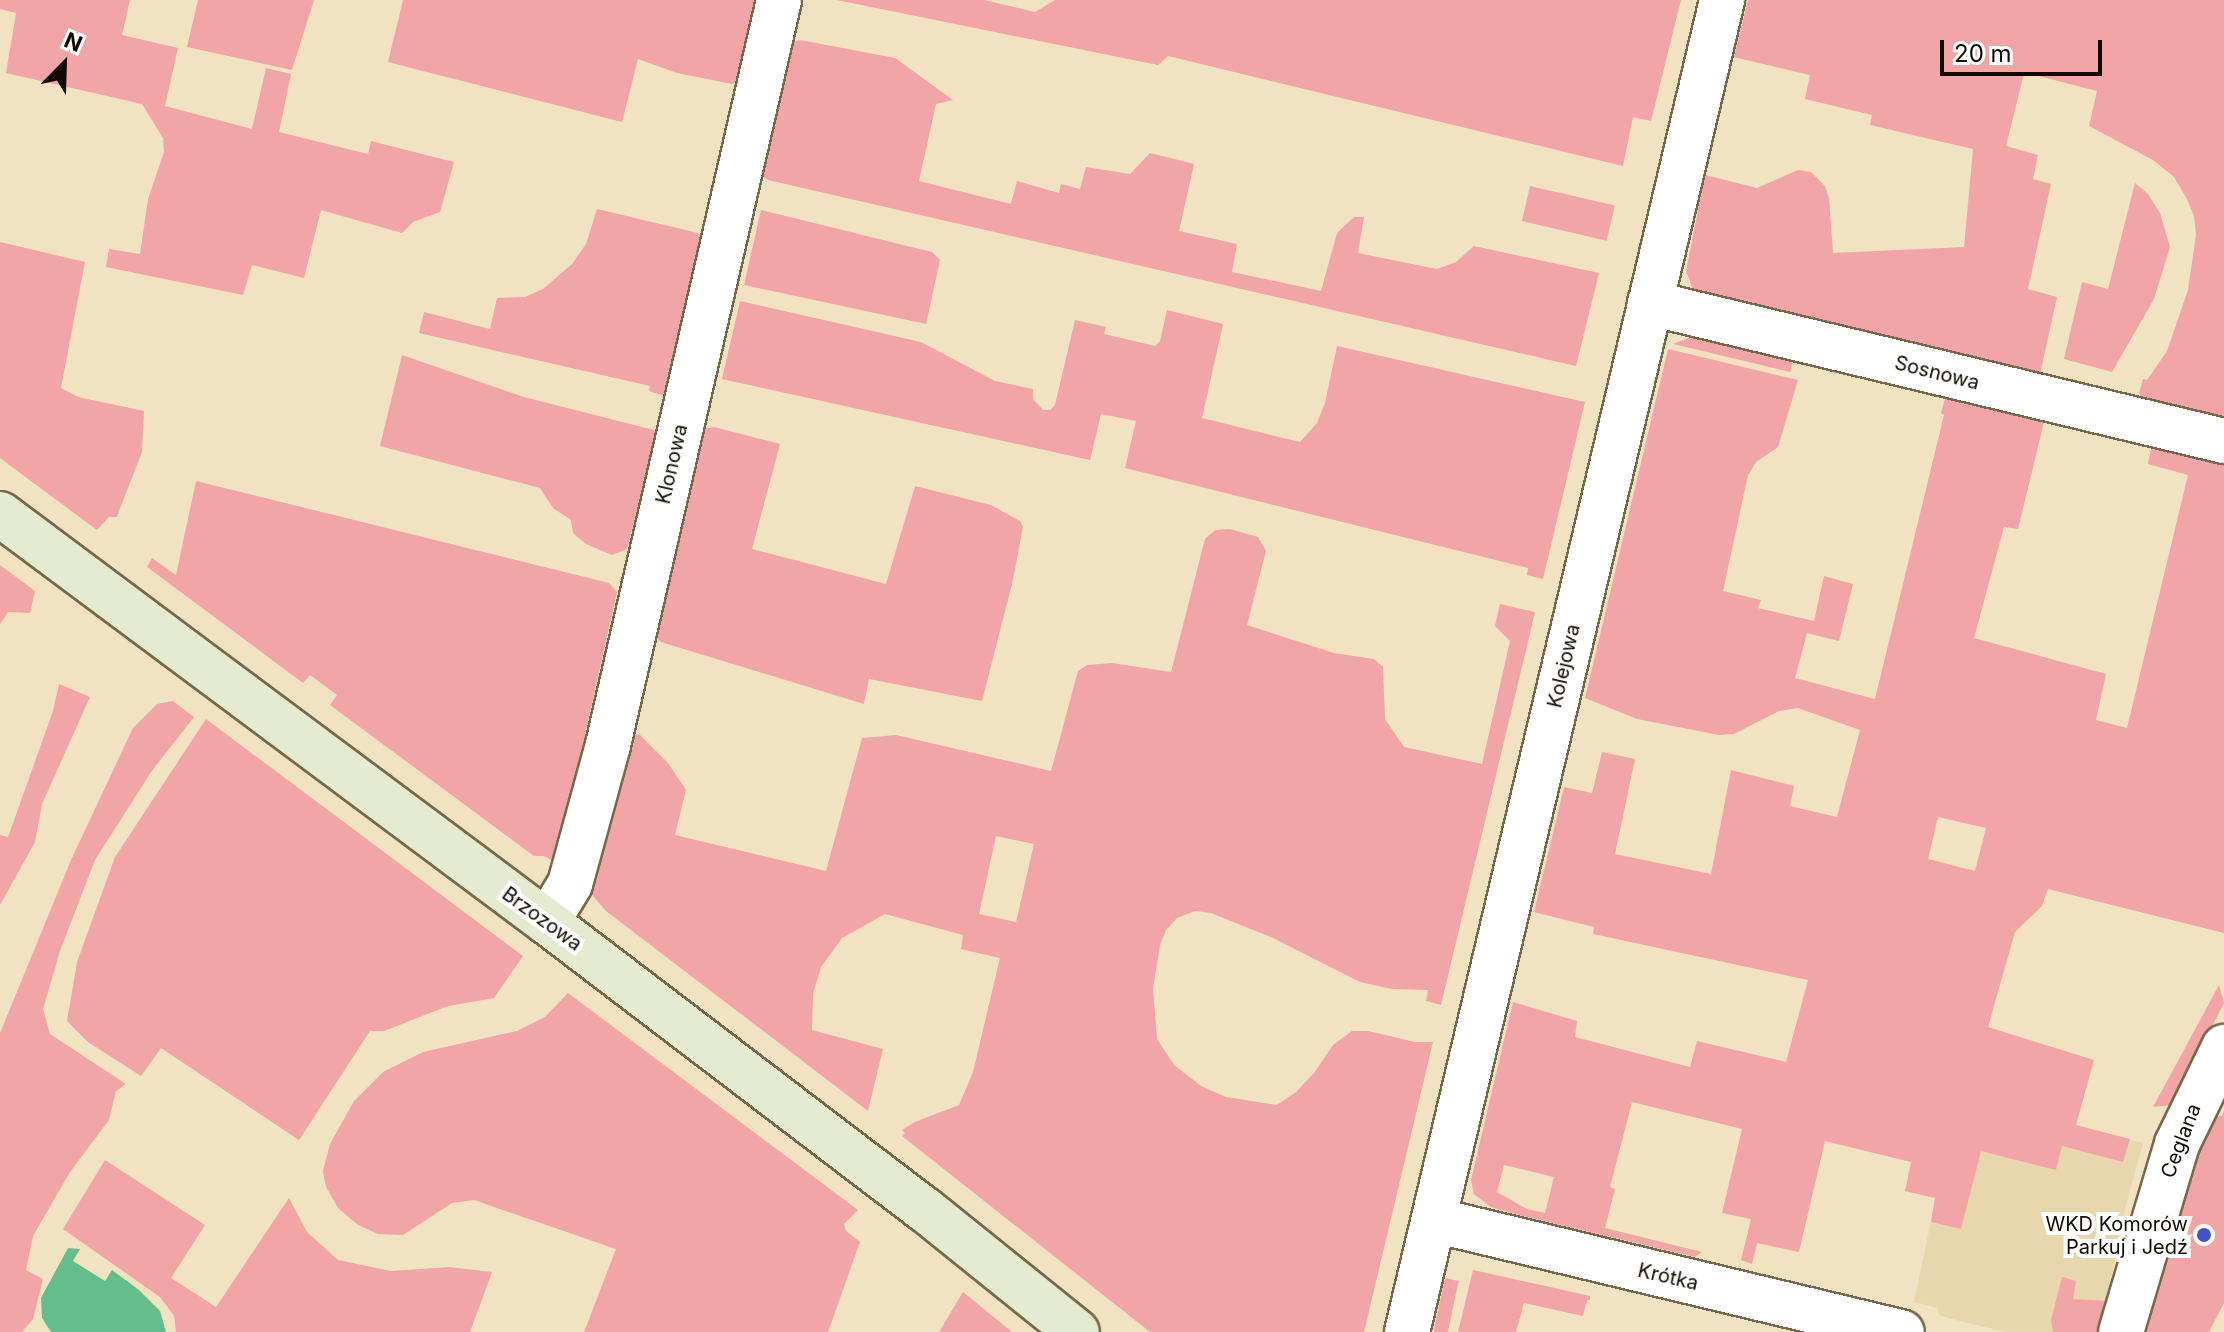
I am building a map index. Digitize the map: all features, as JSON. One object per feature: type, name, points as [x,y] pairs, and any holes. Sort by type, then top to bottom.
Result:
[{"type":"street","name":"Klonowa","points":[[547,922],[570,884],[604,760],[779,0]]},
{"type":"street","name":"Kolejowa","points":[[1407,1332],[1722,0]]},
{"type":"street","name":"Sosnowa","points":[[1650,303],[2224,441]]},
{"type":"street","name":"Brzozowa","points":[[0,514],[547,922],[924,1209],[1077,1332]]},
{"type":"street","name":"Ceglana","points":[[2121,1332],[2170,1163],[2201,1089],[2224,1047]]},
{"type":"street","name":"Krótka","points":[[1434,1220],[1902,1332]]},
{"type":"shaded area","points":[[0,0],[130,0],[122,35],[178,48],[165,106],[252,129],[266,68],[291,74],[279,132],[368,154],[371,141],[454,162],[440,212],[413,222],[402,233],[321,210],[304,278],[252,265],[243,295],[106,267],[109,249],[140,254],[148,199],[164,152],[163,138],[142,104],[6,73],[16,13],[0,9]]},
{"type":"shaded area","points":[[198,0],[314,0],[292,70],[187,47]]},
{"type":"shaded area","points":[[403,0],[762,0],[743,77],[732,84],[677,73],[638,59],[622,122],[388,62]]},
{"type":"shaded area","points":[[837,0],[984,0],[1035,12],[1055,0],[1681,0],[1651,121],[1633,117],[1623,166],[1168,56],[1158,65]]},
{"type":"shaded area","points":[[1748,0],[2224,0],[2224,422],[2145,403],[2139,393],[2143,379],[2147,380],[2167,351],[2188,290],[2196,235],[2194,216],[2187,199],[2174,177],[2153,160],[2089,126],[2097,91],[2027,73],[2023,77],[2006,146],[2038,155],[2033,179],[2051,184],[2028,289],[2057,297],[2039,379],[1700,294],[1692,287],[1686,271],[1705,175],[1757,188],[1798,170],[1811,172],[1825,186],[1829,198],[1833,253],[1964,247],[1973,149],[1870,125],[1872,115],[1805,99],[1810,75],[1734,57]]},
{"type":"shaded area","points":[[800,40],[895,58],[953,100],[936,104],[919,181],[1011,204],[1017,181],[1059,193],[1061,184],[1080,189],[1086,167],[1130,174],[1150,153],[1194,164],[1179,231],[1237,244],[1232,272],[1321,291],[1337,233],[1354,217],[1364,217],[1358,253],[1437,269],[1456,262],[1474,246],[1599,273],[1576,366],[768,180],[755,171],[785,44]]},
{"type":"shaded area","points":[[2135,183],[2148,194],[2160,213],[2170,247],[2154,299],[2112,372],[2064,359],[2082,282],[2108,289]]},
{"type":"shaded area","points":[[1530,186],[1615,206],[1607,241],[1522,221]]},
{"type":"shaded area","points":[[597,209],[698,233],[705,244],[672,387],[661,395],[649,391],[650,386],[419,333],[424,312],[490,329],[497,298],[525,297],[543,289],[572,264],[586,244]]},
{"type":"shaded area","points":[[761,210],[932,252],[940,260],[926,324],[744,285]]},
{"type":"shaded area","points":[[0,242],[85,262],[61,388],[78,397],[144,411],[142,452],[117,517],[109,517],[97,530],[0,458]]},
{"type":"shaded area","points":[[740,301],[921,342],[995,381],[1033,389],[1033,399],[1043,410],[1050,410],[1055,405],[1075,320],[1106,327],[1104,334],[1155,346],[1160,341],[1167,310],[1223,324],[1202,418],[1300,442],[1317,423],[1325,403],[1337,346],[1585,402],[1543,579],[1527,575],[1528,568],[1125,468],[1136,421],[1101,414],[1090,460],[722,379]]},
{"type":"shaded area","points":[[1694,336],[1794,357],[1790,372],[1673,344]]},
{"type":"shaded area","points":[[1668,349],[1798,380],[1778,447],[1756,462],[1748,475],[1723,591],[1761,600],[1758,608],[1814,621],[1824,576],[1853,584],[1839,641],[1807,633],[1795,678],[1875,699],[1944,415],[1941,413],[1946,395],[2045,418],[2018,529],[2004,527],[1974,638],[2106,674],[2096,720],[2127,728],[2188,475],[2148,464],[2152,444],[2224,460],[2224,933],[2048,889],[2042,906],[2015,932],[1988,1027],[2094,1060],[2076,1125],[2130,1139],[2123,1162],[2062,1146],[2056,1170],[1981,1151],[1961,1229],[1931,1222],[1935,1198],[1905,1191],[1911,1162],[1825,1141],[1799,1252],[1757,1243],[1752,1264],[1741,1260],[1751,1219],[1722,1213],[1742,1129],[1632,1102],[1610,1187],[1615,1189],[1605,1228],[1702,1252],[1695,1257],[1519,1215],[1491,1207],[1474,1194],[1471,1180],[1513,1002],[1577,1021],[1575,1037],[1690,1067],[1697,1041],[1786,1062],[1808,980],[1593,934],[1594,927],[1534,912],[1564,787],[1592,793],[1602,752],[1635,759],[1615,854],[1711,874],[1731,770],[1794,786],[1790,806],[1837,817],[1860,730],[1798,708],[1779,711],[1734,734],[1719,735],[1637,719],[1585,698]],"holes":[[[1938,817],[1986,828],[1975,871],[1928,859]],[[1504,1165],[1554,1177],[1545,1213],[1527,1209],[1497,1192]]]},
{"type":"shaded area","points":[[402,355],[524,397],[654,430],[661,440],[645,510],[635,517],[627,549],[612,555],[586,544],[573,533],[571,520],[553,508],[540,488],[380,446]]},
{"type":"shaded area","points":[[714,427],[780,444],[752,549],[886,584],[915,486],[991,505],[1020,521],[1023,527],[1012,584],[982,701],[869,679],[864,704],[661,642],[650,631],[696,430]]},
{"type":"shaded area","points":[[196,481],[609,583],[617,592],[586,730],[592,740],[558,864],[544,856],[534,856],[330,705],[337,695],[310,675],[303,683],[147,567],[152,558],[176,575]]},
{"type":"shaded area","points":[[1230,529],[1258,537],[1266,551],[1247,625],[1334,653],[1374,659],[1383,667],[1385,719],[1404,747],[1482,764],[1510,641],[1495,626],[1500,604],[1535,612],[1441,1005],[1426,1001],[1428,990],[1392,989],[1360,982],[1273,938],[1211,913],[1195,911],[1177,918],[1166,930],[1160,945],[1153,989],[1157,1039],[1174,1065],[1201,1086],[1226,1097],[1277,1105],[1296,1092],[1333,1045],[1352,1031],[1368,1031],[1415,1042],[1433,1042],[1364,1332],[1150,1332],[902,1136],[905,1133],[902,1130],[915,1122],[959,1105],[973,1072],[1000,958],[961,949],[963,935],[885,914],[842,938],[821,967],[813,994],[812,1030],[883,1049],[868,1111],[606,911],[586,888],[627,732],[640,735],[668,763],[686,790],[675,835],[826,871],[862,738],[896,735],[1051,771],[1078,671],[1087,665],[1112,663],[1171,672],[1205,539],[1215,530]],"holes":[[[996,836],[1034,844],[1016,922],[979,914]]]},
{"type":"shaded area","points":[[0,565],[35,591],[30,613],[8,612],[0,624]]},
{"type":"shaded area","points":[[59,684],[90,697],[42,804],[35,842],[0,905],[0,835],[8,837],[53,711]]},
{"type":"shaded area","points":[[173,701],[194,717],[151,772],[95,860],[60,951],[43,1009],[50,1034],[126,1084],[116,1091],[109,1120],[70,1172],[33,1236],[26,1270],[43,1279],[33,1319],[22,1332],[0,1332],[0,1033],[71,860],[133,728],[157,704]]},
{"type":"shaded area","points":[[206,719],[523,956],[494,998],[448,1006],[384,1031],[370,1031],[299,1140],[161,1048],[141,1076],[88,1042],[67,1021],[77,962],[115,857]]},
{"type":"shaded area","points":[[2219,985],[2224,1003],[2172,1105],[2153,1107]]},
{"type":"shaded area","points":[[568,993],[858,1210],[844,1224],[846,1231],[860,1242],[828,1332],[584,1332],[616,1249],[474,1200],[452,1203],[403,1235],[378,1234],[358,1225],[338,1208],[326,1187],[323,1171],[330,1144],[354,1101],[383,1072],[423,1052],[517,1031],[545,1017]]},
{"type":"shaded area","points":[[1957,1098],[2143,1143],[2125,1209],[2100,1332],[2005,1332],[1940,1316],[1937,1308],[1914,1302]]},
{"type":"shaded area","name":"WKD Komorów Parkuj i Jedź","points":[[2224,1111],[2224,1303],[2209,1332],[2141,1332],[2186,1180],[2211,1117],[2222,1116]]},
{"type":"shaded area","points":[[105,1160],[205,1225],[171,1278],[216,1307],[289,1198],[307,1232],[338,1260],[391,1271],[450,1267],[492,1272],[470,1332],[176,1332],[174,1316],[160,1297],[63,1229]]},
{"type":"shaded area","points":[[68,1248],[80,1249],[73,1261],[105,1281],[112,1270],[139,1290],[160,1311],[166,1332],[51,1332],[42,1318],[41,1298]]},
{"type":"shaded area","points":[[1473,1270],[1590,1296],[1590,1300],[1587,1300],[1583,1316],[1524,1303],[1516,1332],[1458,1332]]},
{"type":"shaded area","points":[[2062,1277],[2076,1281],[2073,1299],[2108,1301],[2100,1332],[2053,1332],[2051,1320]]},
{"type":"shaded area","points":[[1445,1278],[1459,1281],[1448,1332],[1434,1332]]},
{"type":"shaded area","points":[[963,1292],[1012,1332],[939,1332]]},
{"type":"place","name":"WKD Komorów Parkuj i Jedź","points":[[2204,1235]]}]
